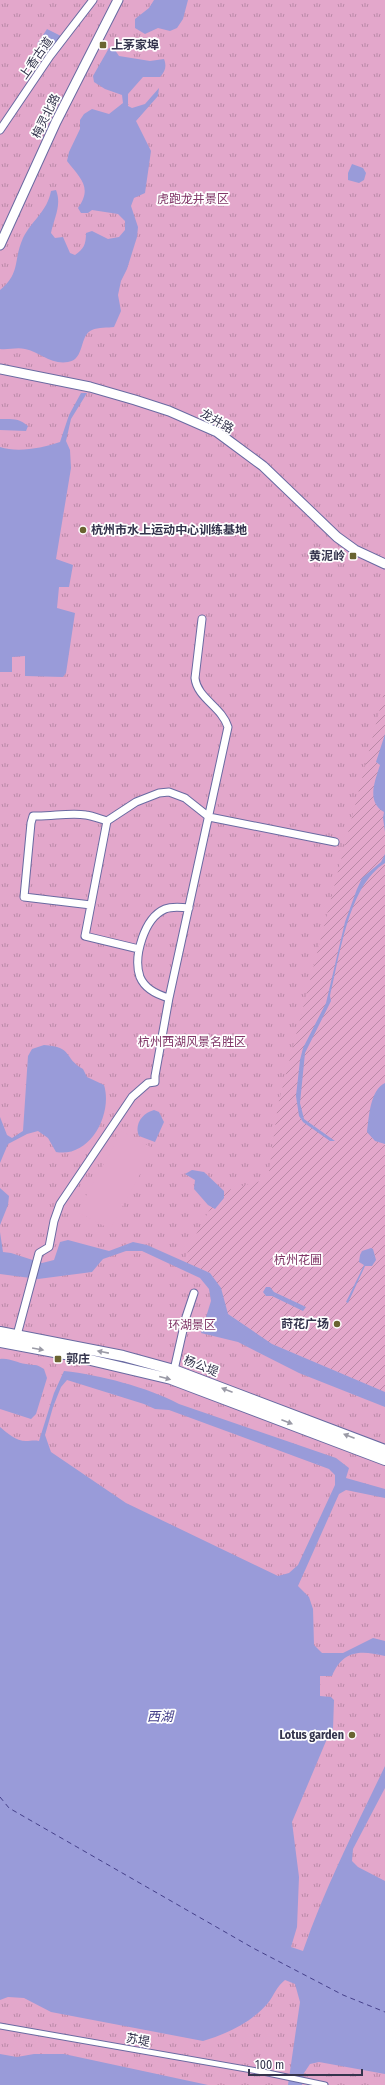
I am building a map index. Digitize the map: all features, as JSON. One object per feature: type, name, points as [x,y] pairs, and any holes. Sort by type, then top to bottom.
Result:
[{"type":"main road","name":"杨公堤","points":[[0,1332],[123,1356],[174,1370],[385,1450]]},
{"type":"main road","name":"杨公堤","points":[[0,1342],[65,1354],[171,1380],[385,1460]]},
{"type":"street","name":"上香古道","points":[[0,130],[50,56],[93,0]]},
{"type":"street","name":"梅灵北路","points":[[0,245],[56,122],[118,0]]},
{"type":"street","name":"龙井路","points":[[0,369],[90,387],[135,400],[169,411],[217,432],[263,466],[337,537],[355,550],[385,564]]},
{"type":"street","points":[[17,1335],[39,1253],[49,1247],[54,1221],[60,1204],[127,1102],[138,1090],[148,1083],[156,1082],[155,1076],[169,998],[228,727],[225,718],[196,686],[195,678],[202,619]]},
{"type":"street","points":[[140,949],[85,936],[107,821],[136,802],[159,793],[170,792],[185,798],[209,817],[335,842]]},
{"type":"street","points":[[91,905],[24,897],[31,823],[33,816],[51,817],[76,814],[88,815],[107,821]]},
{"type":"street","points":[[169,998],[154,992],[141,978],[138,969],[141,940],[148,925],[157,914],[164,909],[173,907],[189,908]]},
{"type":"street","points":[[174,1370],[186,1317],[194,1293]]},
{"type":"street","name":"苏堤","points":[[0,2026],[273,2074],[325,2085]]},
{"type":"green space","name":"环湖景区","points":[[0,0],[385,0],[385,2085],[0,2085]]},
{"type":"green space","name":"杭州花圃","points":[[385,689],[385,1397],[269,1350],[224,1317],[216,1287],[182,1266],[201,1225],[214,1203],[221,1195],[231,1189],[268,1179],[278,1105]]},
{"type":"green space","points":[[122,1131],[154,1149],[110,1229],[77,1212]]},
{"type":"water","points":[[154,0],[188,0],[183,19],[177,28],[170,31],[158,28],[145,34],[135,28],[135,19],[149,8]]},
{"type":"water","points":[[47,29],[61,36],[48,54],[37,44]]},
{"type":"water","points":[[109,48],[115,50],[119,56],[150,61],[164,59],[165,64],[164,71],[160,77],[143,77],[128,94],[128,106],[132,108],[145,104],[159,88],[158,96],[136,121],[151,151],[145,193],[134,198],[131,206],[138,227],[137,237],[127,269],[121,281],[118,295],[121,311],[114,327],[97,328],[88,333],[77,357],[68,362],[56,362],[25,349],[0,349],[0,290],[11,278],[16,266],[23,238],[46,205],[51,191],[56,190],[58,196],[58,206],[51,233],[55,238],[63,237],[70,253],[75,255],[81,251],[86,240],[86,233],[92,231],[108,239],[119,237],[125,230],[125,221],[118,214],[92,210],[88,213],[81,213],[78,208],[82,201],[85,188],[80,178],[67,161],[69,152],[80,129],[80,120],[84,114],[92,109],[109,114],[123,103],[122,95],[105,89],[94,82],[93,76]]},
{"type":"water","points":[[352,164],[363,168],[366,173],[364,180],[359,183],[348,180],[348,173]]},
{"type":"water","points":[[81,393],[87,393],[71,419],[66,441],[70,450],[71,468],[56,559],[73,565],[69,587],[59,587],[57,608],[75,613],[66,673],[63,677],[25,676],[25,656],[12,657],[12,672],[0,672],[0,447],[22,450],[60,442],[69,415]]},
{"type":"water","points":[[0,419],[18,420],[28,426],[26,431],[0,430]]},
{"type":"water","points":[[385,734],[385,832],[383,818],[384,812],[378,808],[375,803],[373,791],[380,765],[376,762]]},
{"type":"water","points":[[385,854],[385,863],[372,874],[362,888],[354,905],[342,942],[330,996],[331,1001],[305,1053],[300,1103],[304,1119],[335,1141],[330,1141],[303,1122],[299,1116],[296,1096],[300,1060],[303,1048],[326,1003],[345,922],[357,889],[362,878],[381,862]]},
{"type":"water","points":[[44,1045],[60,1048],[83,1069],[87,1077],[104,1085],[106,1096],[102,1121],[89,1141],[79,1148],[68,1152],[56,1152],[48,1138],[38,1131],[27,1134],[8,1144],[0,1163],[0,1117],[7,1135],[12,1138],[23,1131],[28,1056],[32,1049]]},
{"type":"water","points":[[385,1083],[385,1144],[375,1141],[367,1132],[373,1098],[380,1086]]},
{"type":"water","points":[[154,1110],[159,1112],[164,1122],[155,1142],[139,1136],[138,1132],[138,1124],[140,1120],[146,1114]]},
{"type":"water","points":[[192,1170],[204,1172],[224,1191],[224,1198],[215,1209],[208,1205],[194,1189],[195,1180],[185,1174]]},
{"type":"water","points":[[0,1188],[9,1196],[8,1205],[0,1225]]},
{"type":"water","points":[[0,1232],[3,1252],[11,1253],[42,1263],[54,1260],[60,1242],[68,1240],[109,1251],[133,1242],[147,1245],[210,1273],[221,1288],[228,1314],[272,1344],[385,1392],[385,1407],[299,1373],[238,1342],[201,1333],[211,1301],[209,1289],[200,1278],[142,1251],[126,1251],[103,1259],[92,1272],[38,1279],[0,1274]]},
{"type":"water","points":[[371,1248],[373,1249],[376,1260],[372,1266],[365,1266],[348,1303],[346,1302],[364,1265],[359,1262],[360,1255],[362,1251]]},
{"type":"water","points":[[266,1287],[270,1287],[274,1292],[306,1307],[303,1311],[272,1296],[266,1296],[263,1292]]},
{"type":"water","points":[[0,1359],[37,1365],[44,1369],[47,1378],[36,1414],[31,1419],[0,1409]]},
{"type":"water","name":"西湖","points":[[64,1371],[93,1375],[138,1387],[179,1404],[336,1458],[349,1468],[346,1478],[385,1489],[385,1498],[346,1490],[339,1494],[298,1586],[309,1597],[313,1609],[314,1645],[322,1653],[343,1653],[373,1638],[385,1641],[385,1656],[368,1653],[353,1654],[341,1661],[336,1667],[332,1676],[320,1676],[320,1696],[331,1697],[334,1700],[333,1729],[329,1734],[292,1822],[299,1877],[297,1927],[291,1947],[303,1951],[331,1880],[385,1766],[385,1788],[353,1849],[352,1861],[358,1867],[385,1881],[385,2074],[319,2062],[310,2064],[304,2073],[302,2085],[288,2085],[300,2002],[295,1984],[285,1980],[262,2010],[247,2022],[221,2035],[203,2041],[51,2012],[24,1998],[8,1997],[0,2000],[0,1427],[19,1440],[39,1441],[54,1393]],"holes":[[[67,1380],[144,1404],[155,1409],[169,1410],[329,1469],[335,1475],[335,1485],[298,1565],[289,1573],[278,1576],[126,1503],[51,1452],[45,1435],[53,1407],[61,1387]]]},
{"type":"water","points":[[0,2054],[17,2057],[34,2054],[64,2054],[208,2085],[0,2085]]},
{"type":"ferry route","points":[[0,1797],[9,1808],[253,1948],[343,1995],[385,2012]]},
{"type":"place","name":"上茅家埠","points":[[103,45]]},
{"type":"place","name":"杭州市水上运动中心训练基地","points":[[83,530]]},
{"type":"place","name":"黄泥岭","points":[[353,556]]},
{"type":"place","name":"莳花广场","points":[[337,1324]]},
{"type":"place","name":"郭庄","points":[[58,1359]]},
{"type":"place","name":"Lotus garden","points":[[352,1735]]},
{"type":"park label","name":"虎跑龙井景区","points":[[193,199]]},
{"type":"park label","name":"杭州西湖风景名胜区","points":[[192,1042]]}]
